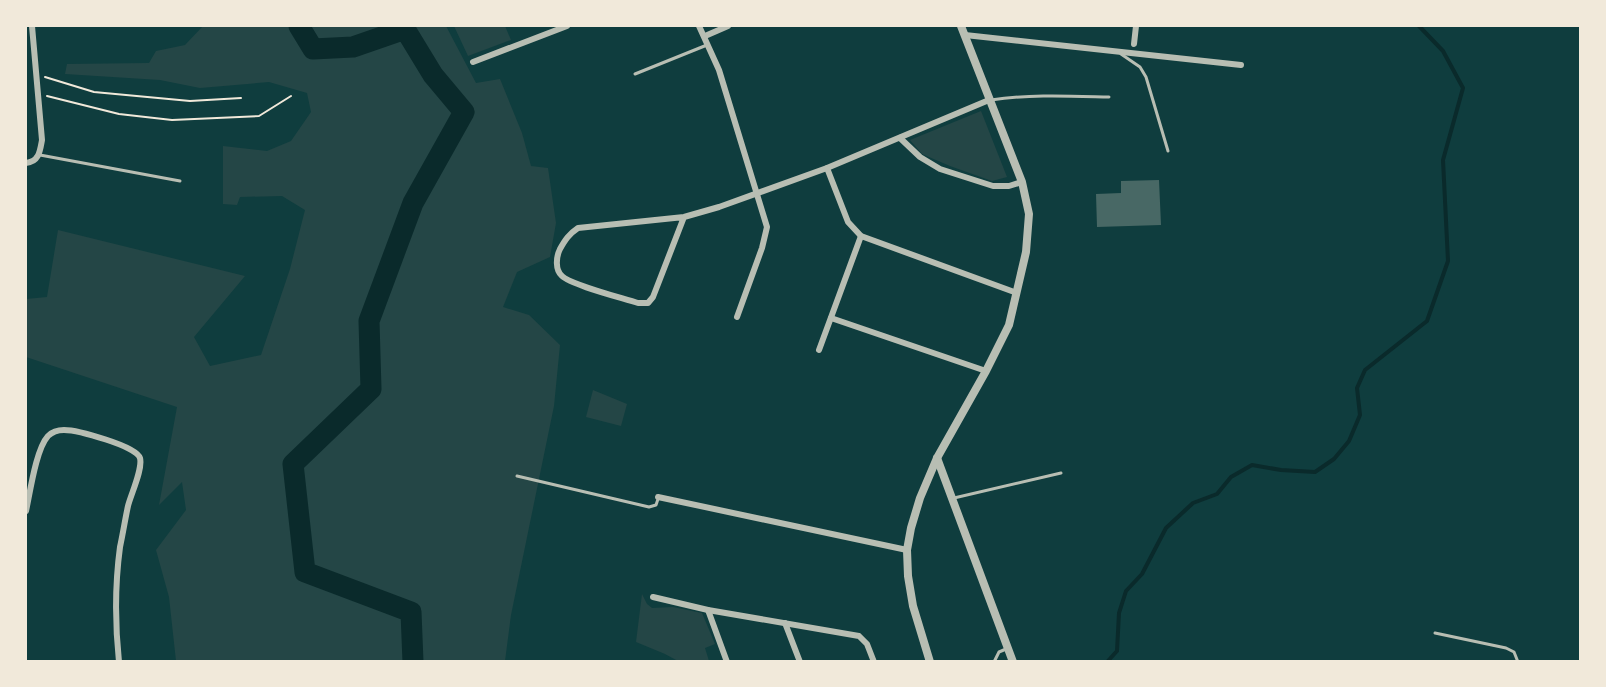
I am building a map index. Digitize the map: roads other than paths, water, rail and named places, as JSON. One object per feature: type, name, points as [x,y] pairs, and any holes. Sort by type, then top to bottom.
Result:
[{"type":"street","points":[[26,163],[35,160],[39,155],[42,140],[32,26]]},
{"type":"street","points":[[474,62],[567,26]]},
{"type":"street","points":[[699,26],[719,70],[767,227],[766,237],[737,317]]},
{"type":"street","points":[[705,36],[728,26]]},
{"type":"street","points":[[930,662],[913,606],[907,550],[920,498],[937,458],[1009,325],[1026,252],[1029,214],[1022,182],[961,26]]},
{"type":"street","points":[[1134,44],[1136,26]]},
{"type":"street","points":[[964,35],[1241,65]]},
{"type":"street","points":[[684,217],[653,297],[648,303],[627,299],[571,281],[561,275],[557,255],[568,235],[578,228],[684,217],[757,195],[990,100]]},
{"type":"street","points":[[900,138],[920,157],[940,168],[993,186],[1009,186],[1022,182]]},
{"type":"street","points":[[827,168],[848,222],[861,236],[1017,293]]},
{"type":"street","points":[[819,350],[861,236]]},
{"type":"street","points":[[831,318],[986,371]]},
{"type":"street","points":[[26,511],[41,447],[53,432],[65,430],[79,432],[125,446],[138,454],[141,459],[140,467],[128,505],[120,550],[116,617],[119,662]]},
{"type":"street","points":[[937,458],[1013,662]]},
{"type":"street","points":[[658,497],[907,550]]},
{"type":"street","points":[[653,597],[708,610],[859,636],[863,639],[874,662]]},
{"type":"street","points":[[708,610],[727,662]]},
{"type":"street","points":[[785,623],[800,662]]},
{"type":"lane","points":[[635,74],[708,44]]},
{"type":"lane","points":[[1120,53],[1140,67],[1146,77],[1168,152]]},
{"type":"lane","points":[[990,100],[1057,95],[1109,97]]},
{"type":"lane","points":[[39,155],[180,182]]},
{"type":"lane","points":[[952,498],[1061,473]]},
{"type":"lane","points":[[517,476],[649,507],[656,505],[658,497]]},
{"type":"lane","points":[[1435,633],[1506,648],[1514,652],[1518,662]]},
{"type":"lane","points":[[994,662],[999,652],[1008,649]]},
{"type":"waterway","points":[[299,26],[313,49],[353,47],[405,29],[433,75],[464,112],[413,203],[369,321],[371,389],[293,464],[305,572],[411,612],[413,662]]},
{"type":"waterway","points":[[1107,662],[1117,651],[1119,613],[1126,591],[1142,574],[1166,528],[1193,503],[1217,494],[1231,477],[1252,465],[1315,472],[1334,459],[1349,441],[1360,415],[1357,388],[1365,370],[1427,321],[1448,261],[1443,160],[1463,88],[1443,51],[1419,26]]}]
